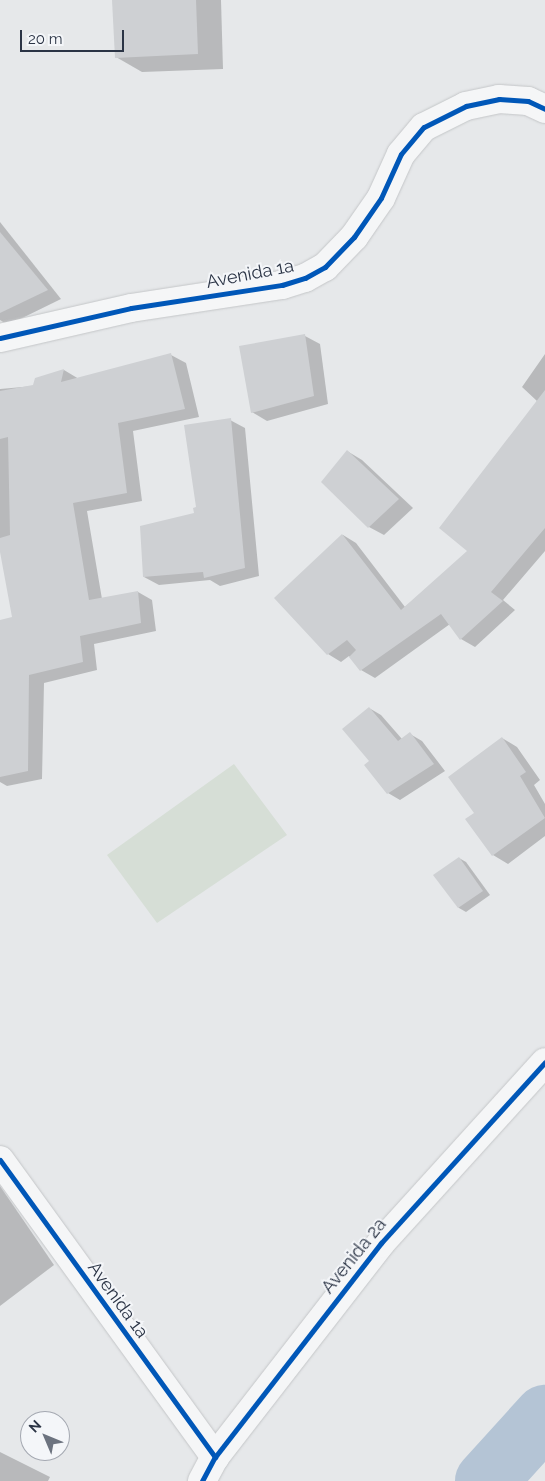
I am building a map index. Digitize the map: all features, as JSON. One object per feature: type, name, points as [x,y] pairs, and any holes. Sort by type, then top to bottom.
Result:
[{"type":"street","name":"Avenida 1a","points":[[0,338],[131,308],[282,285],[305,278],[325,267],[354,237],[381,198],[401,154],[424,128],[466,106],[499,99],[528,101],[545,109]]},
{"type":"street","name":"Avenida 2a","points":[[202,1481],[215,1457],[381,1243],[545,1062]]},
{"type":"street","name":"Avenida 1a","points":[[0,1160],[215,1457]]},
{"type":"shaded area","points":[[234,764],[287,835],[157,923],[107,855]]},
{"type":"building","points":[[112,0],[196,0],[198,54],[115,58]]},
{"type":"building","points":[[0,232],[48,290],[0,313]]},
{"type":"building","points":[[305,334],[314,396],[251,413],[239,346]]},
{"type":"building","points":[[171,353],[185,409],[118,423],[127,493],[73,503],[89,600],[138,591],[141,623],[80,636],[83,662],[29,675],[28,771],[0,777],[0,620],[12,617],[0,552],[0,538],[10,535],[8,437],[0,439],[0,391],[33,385],[35,378],[64,369],[61,382]]},
{"type":"building","points":[[545,390],[545,528],[491,592],[503,601],[460,640],[441,614],[360,671],[349,657],[356,650],[347,640],[327,655],[274,598],[342,534],[401,610],[467,551],[439,528]]},
{"type":"building","points":[[231,418],[245,568],[204,578],[203,572],[143,577],[140,526],[194,513],[193,508],[196,507],[184,425]]},
{"type":"building","points":[[347,450],[399,499],[368,528],[321,482]]},
{"type":"building","points":[[369,707],[398,741],[410,732],[434,764],[387,794],[364,765],[369,761],[342,729]]},
{"type":"building","points":[[502,737],[526,772],[520,776],[545,818],[492,856],[465,819],[474,813],[448,777]]},
{"type":"building","points":[[459,857],[483,891],[458,908],[433,875]]},
{"type":"waterway","points":[[486,1481],[545,1416]]},
{"type":"cycle path","points":[[0,338],[131,308],[282,285],[305,278],[325,267],[354,237],[381,198],[401,154],[424,127],[466,106],[499,99],[528,101],[545,109]]},
{"type":"cycle path","points":[[202,1481],[215,1457],[381,1243],[545,1062]]},
{"type":"cycle path","points":[[0,1160],[215,1457]]}]
